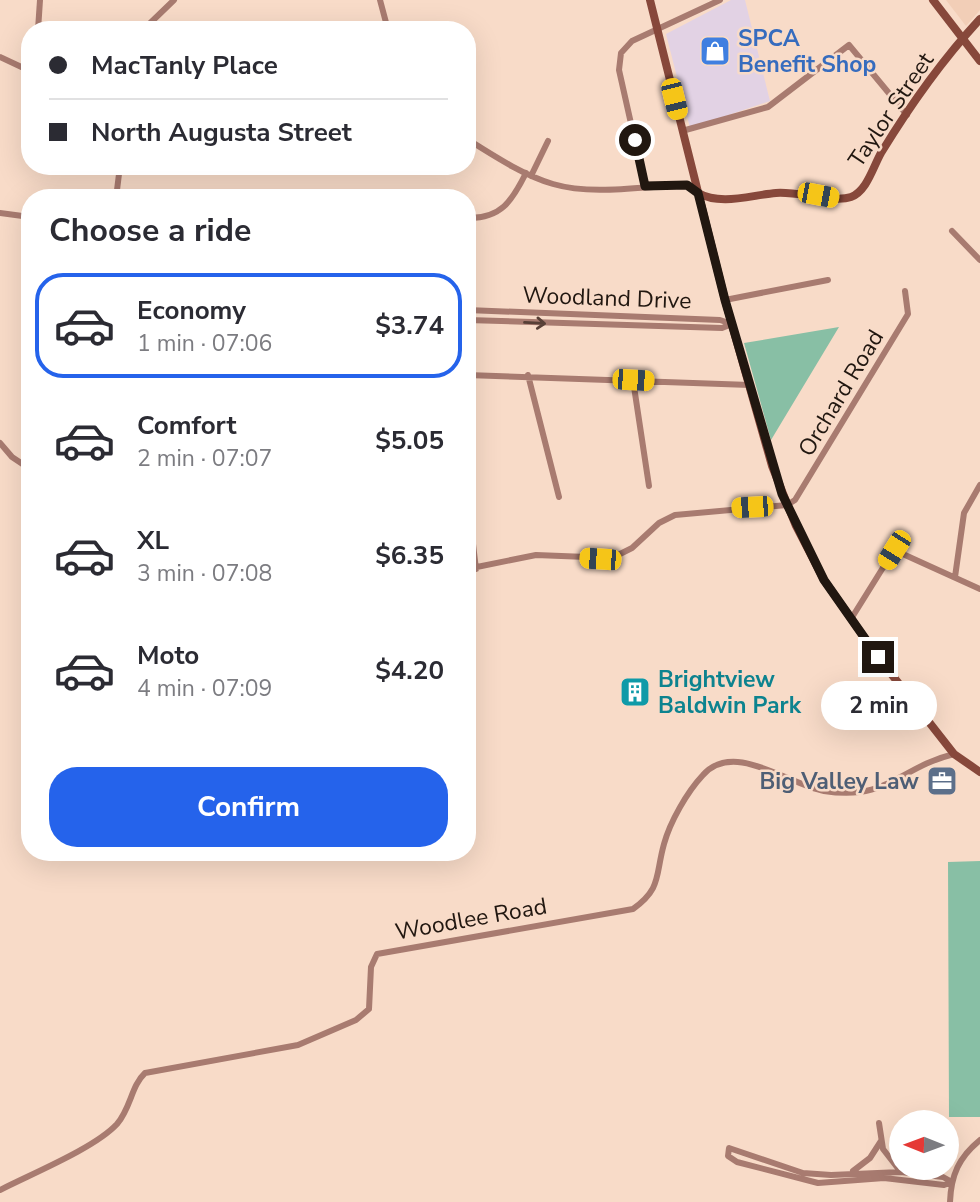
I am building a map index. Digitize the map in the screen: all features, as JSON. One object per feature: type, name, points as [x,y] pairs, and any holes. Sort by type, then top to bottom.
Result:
[{"type":"main road","points":[[650,0],[725,300],[772,466],[787,505],[816,566],[850,620],[954,754],[980,772]]},
{"type":"main road","points":[[933,0],[980,61]]},
{"type":"main road","name":"Taylor Street","points":[[698,193],[711,200],[790,192],[841,199],[851,197],[864,186],[907,115],[980,19]]},
{"type":"street","points":[[39,21],[40,0]]},
{"type":"street","points":[[152,21],[174,0]]},
{"type":"street","points":[[380,0],[386,21]]},
{"type":"street","points":[[645,186],[619,61],[630,42],[720,0]]},
{"type":"street","points":[[682,131],[768,107],[848,46],[853,47],[907,115]]},
{"type":"street","points":[[0,57],[21,67]]},
{"type":"street","points":[[476,218],[486,217],[503,210],[513,199],[548,141]]},
{"type":"street","points":[[476,144],[529,174],[576,188],[687,185],[698,193]]},
{"type":"street","points":[[0,213],[21,216]]},
{"type":"street","points":[[952,231],[980,260]]},
{"type":"street","points":[[725,300],[828,280]]},
{"type":"street","name":"Orchard Road","points":[[787,505],[795,500],[809,479],[908,314],[905,291]]},
{"type":"street","name":"Woodland Drive","points":[[476,310],[720,320],[732,324]]},
{"type":"street","name":"Woodland Drive","points":[[476,320],[722,328],[732,324]]},
{"type":"street","points":[[476,375],[750,385]]},
{"type":"street","points":[[528,375],[559,497]]},
{"type":"street","points":[[633,380],[649,486]]},
{"type":"street","points":[[0,443],[21,464]]},
{"type":"street","points":[[955,577],[964,513],[980,485]]},
{"type":"street","points":[[476,569],[530,555],[608,559],[632,548],[659,523],[675,515],[787,505]]},
{"type":"street","points":[[850,620],[894,550],[980,589]]},
{"type":"street","name":"Woodlee Road","points":[[0,1190],[108,1132],[129,1109],[138,1081],[145,1073],[298,1045],[356,1020],[369,1009],[371,967],[377,954],[633,909],[655,887],[669,830],[700,779],[712,768],[724,763],[742,763],[816,789],[860,793],[887,787],[921,764],[954,754]]},
{"type":"street","points":[[879,1124],[881,1139],[889,1160]]},
{"type":"street","points":[[848,1174],[870,1158],[881,1139]]},
{"type":"street","points":[[950,1202],[952,1182],[961,1159],[980,1140]]},
{"type":"street","points":[[889,1176],[803,1173],[735,1148],[727,1152],[730,1159],[737,1162],[807,1182],[889,1177]]},
{"type":"street","points":[[948,1180],[952,1182]]},
{"type":"shaded area","points":[[731,0],[745,0],[770,101],[690,128],[666,34]]},
{"type":"shaded area","points":[[946,0],[980,0],[980,10],[966,26]]},
{"type":"green space","points":[[839,327],[771,440],[744,343]]},
{"type":"green space","points":[[980,861],[980,1117],[959,1117],[959,1110],[949,1110],[948,862]]},
{"type":"place","name":"SPCA Benefit Shop","points":[[715,51]]},
{"type":"place","name":"Brightview Baldwin Park","points":[[635,692]]},
{"type":"place","name":"Big Valley Law","points":[[942,781]]},
{"type":"route","points":[[635,140],[645,186],[687,185],[698,193],[725,300],[782,494],[824,580],[878,657]]}]
